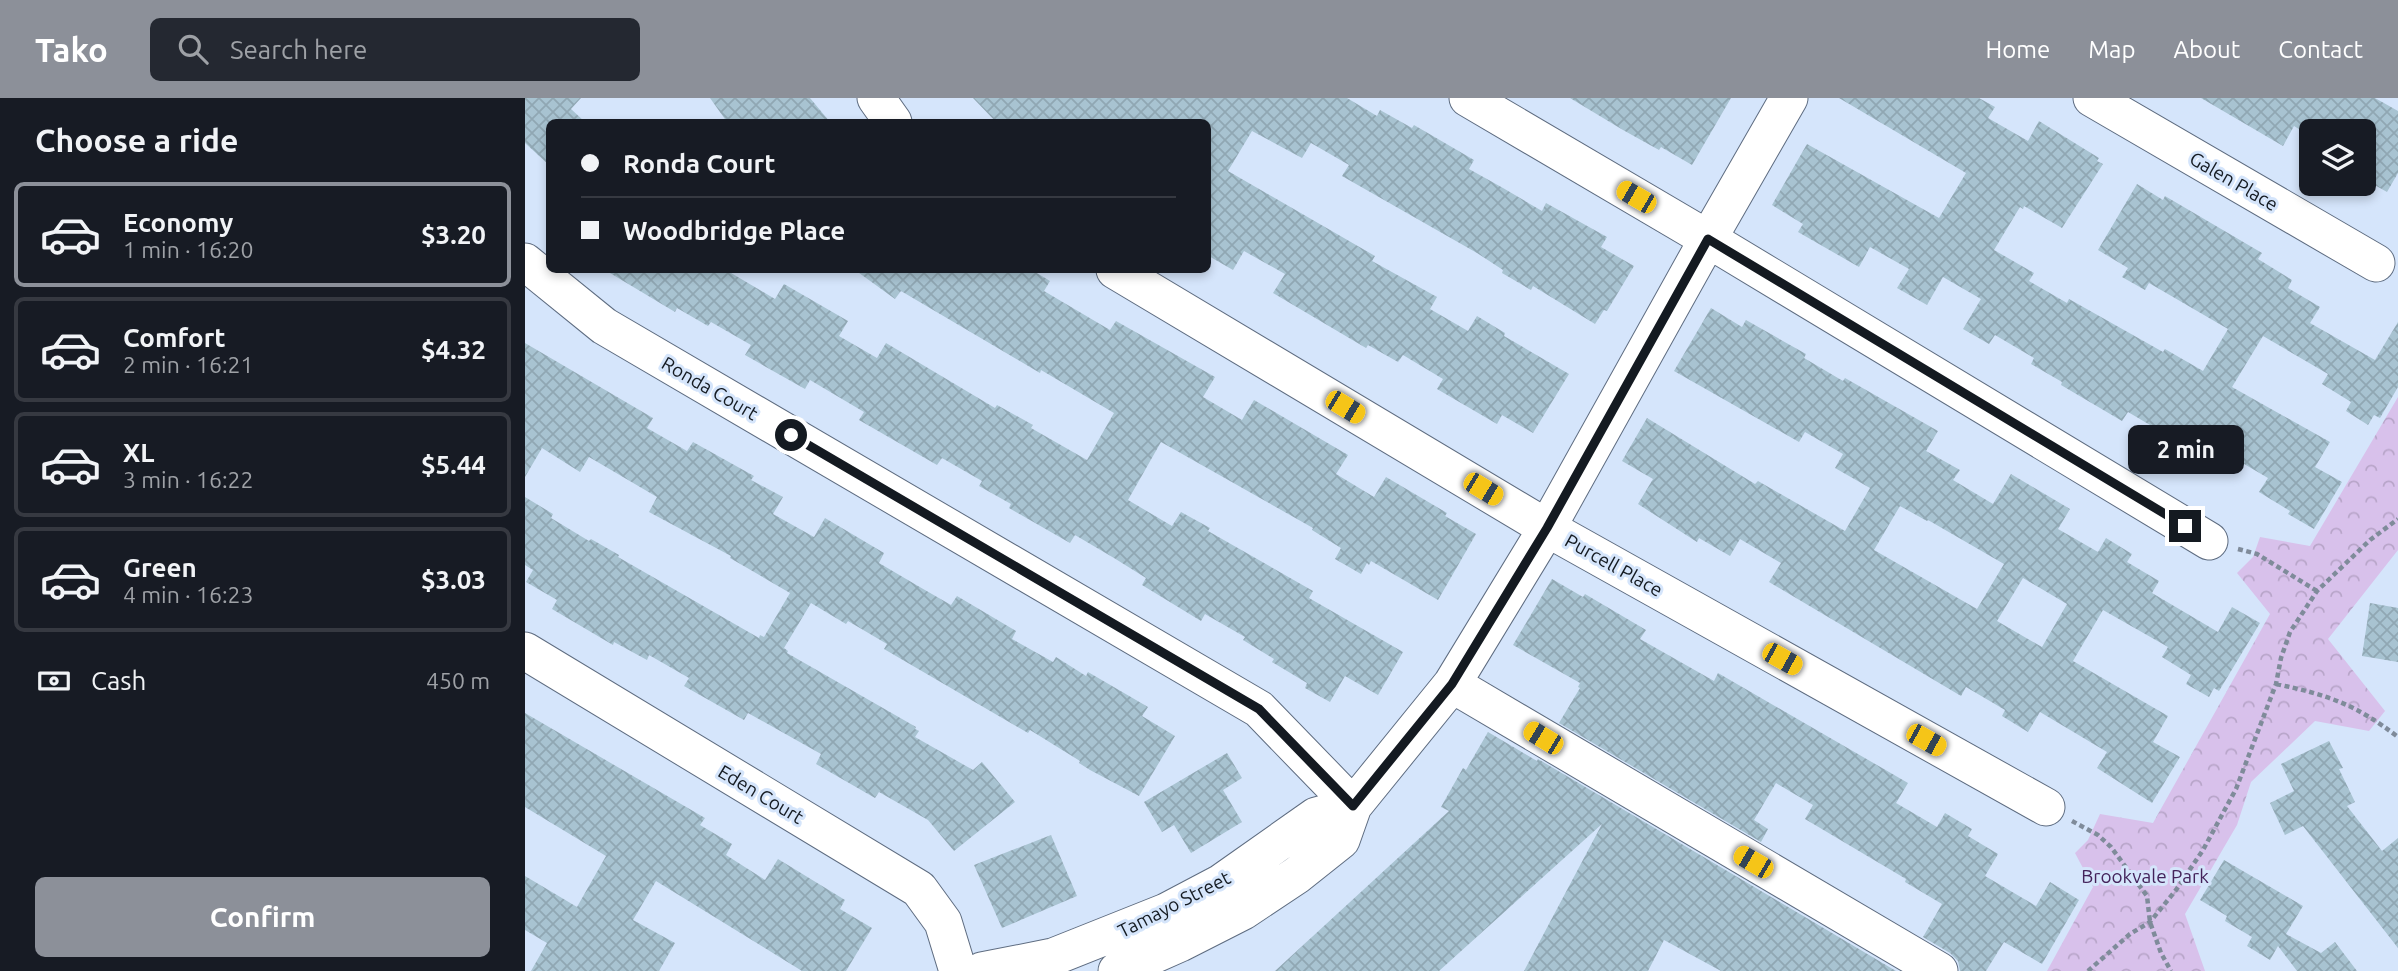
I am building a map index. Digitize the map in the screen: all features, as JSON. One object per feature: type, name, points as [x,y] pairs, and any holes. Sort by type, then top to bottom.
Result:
[{"type":"street","points":[[876,98],[891,119]]},
{"type":"street","points":[[1468,98],[1708,239],[2209,541]]},
{"type":"street","name":"Tamayo Street","points":[[1117,971],[1243,911],[1297,875],[1341,840],[1353,806],[1452,684],[1547,528],[1789,98]]},
{"type":"street","name":"Galen Place","points":[[2092,98],[2376,263]]},
{"type":"street","name":"Ronda Court","points":[[525,262],[604,326],[1259,709],[1353,806]]},
{"type":"street","name":"Purcell Place","points":[[1120,273],[1547,528],[2046,807]]},
{"type":"street","name":"Eden Court","points":[[525,651],[919,889],[943,922],[958,971]]},
{"type":"street","points":[[1452,684],[1939,971]]},
{"type":"street","name":"Tamayo Street","points":[[982,971],[1055,964],[1221,883],[1316,816],[1353,806]]},
{"type":"path","points":[[2088,971],[2130,934],[2150,922],[2203,850],[2236,789],[2276,684],[2290,632],[2317,591],[2370,540],[2398,519]]},
{"type":"path","points":[[2209,541],[2257,554],[2317,591]]},
{"type":"path","points":[[2276,684],[2321,693],[2361,710],[2398,737]]},
{"type":"path","points":[[2046,807],[2098,835],[2111,847],[2147,896],[2150,922],[2161,953],[2171,971]]},
{"type":"green space","name":"Brookvale Park","points":[[2398,397],[2398,550],[2328,639],[2385,711],[2369,731],[2315,721],[2251,782],[2237,825],[2185,914],[2205,971],[2047,971],[2093,887],[2075,853],[2088,840],[2100,814],[2153,823],[2270,614],[2237,573],[2253,557],[2260,537],[2310,546]]},
{"type":"building","points":[[525,98],[581,98],[571,109],[582,119],[546,119],[546,162],[525,143]]},
{"type":"building","points":[[710,98],[810,98],[828,119],[725,119]]},
{"type":"building","points":[[973,98],[1347,98],[1377,116],[1380,110],[1412,128],[1414,125],[1474,160],[1469,169],[1542,211],[1546,203],[1607,237],[1601,247],[1634,266],[1607,311],[1604,310],[1595,324],[1533,286],[1531,290],[1502,273],[1503,270],[1477,253],[1342,176],[1349,165],[1311,143],[1302,158],[1252,131],[1228,171],[1375,256],[1372,261],[1437,297],[1430,309],[1468,331],[1477,316],[1505,333],[1504,336],[1569,374],[1533,433],[1502,415],[1497,424],[1437,389],[1443,379],[1403,355],[1398,362],[1368,345],[1366,348],[1273,293],[1285,274],[1244,251],[1233,270],[1211,257],[1211,119],[993,119]]},
{"type":"building","points":[[1570,98],[1731,98],[1692,165],[1661,147],[1659,150]]},
{"type":"building","points":[[1839,98],[1979,98],[1995,107],[1988,118],[2028,141],[2039,121],[2099,158],[2097,161],[2103,164],[2062,228],[2024,206],[2023,209],[2020,207],[1994,250],[2034,273],[2029,281],[2067,303],[2069,299],[2163,352],[2165,349],[2203,371],[2228,329],[2149,283],[2145,290],[2122,277],[2128,268],[2098,250],[2137,184],[2163,200],[2165,196],[2262,253],[2258,259],[2292,280],[2288,288],[2320,307],[2310,323],[2375,360],[2398,322],[2398,387],[2380,418],[2374,415],[2368,425],[2346,411],[2351,402],[2322,384],[2328,374],[2263,336],[2232,387],[2330,442],[2315,467],[2342,482],[2314,529],[2259,492],[2268,478],[2200,438],[2189,458],[2163,442],[2167,435],[2128,412],[2122,421],[2061,385],[2062,382],[2031,364],[2034,358],[1995,335],[1989,344],[1963,329],[1981,299],[1943,277],[1927,305],[1897,288],[1909,269],[1870,247],[1859,267],[1798,232],[1803,224],[1772,205],[1807,144],[1939,218],[1966,173]]},
{"type":"building","points":[[2201,98],[2375,98],[2398,111],[2398,173],[2387,192],[2376,186],[2376,119],[2299,119],[2299,129],[2294,126],[2283,146]]},
{"type":"building","points":[[610,273],[731,273],[775,299],[784,284],[848,321],[839,336],[877,358],[886,343],[995,408],[997,405],[1033,425],[1031,428],[1087,460],[1114,413],[901,291],[895,299],[859,273],[1037,273],[1050,281],[1044,291],[1110,330],[1116,321],[1215,377],[1203,397],[1242,420],[1254,400],[1348,455],[1336,474],[1374,497],[1386,477],[1447,513],[1445,516],[1476,534],[1438,600],[1371,561],[1361,574],[1335,559],[1341,548],[1312,530],[1313,528],[1161,442],[1128,500],[1172,526],[1181,512],[1210,528],[1208,531],[1313,591],[1309,598],[1403,652],[1378,695],[1345,676],[1330,702],[1305,688],[1307,683],[1272,662],[1274,659],[1243,640],[1245,637],[1205,614],[1201,621],[1142,585],[1146,578],[1114,558],[1075,535],[1070,543],[1009,508],[1011,504],[979,486],[982,481],[942,458],[937,465],[859,420],[864,412],[810,380],[805,389],[745,355],[751,345],[711,322],[708,326],[677,308],[675,312]]},
{"type":"building","points":[[1711,308],[1742,327],[1746,320],[1806,354],[1804,358],[1843,381],[1845,378],[1938,431],[1926,451],[1960,470],[1953,480],[1993,504],[2011,474],[2070,509],[2058,529],[2098,552],[2106,538],[2132,554],[2127,562],[2159,581],[2152,593],[2218,632],[2232,607],[2260,623],[2219,691],[2214,688],[2209,697],[2186,684],[2191,675],[2162,657],[2168,647],[2103,610],[2073,661],[2168,716],[2153,742],[2180,757],[2152,803],[2097,768],[2107,752],[2040,712],[2028,732],[2002,716],[2005,710],[1966,687],[1961,696],[1769,582],[1781,563],[1740,539],[1730,556],[1699,538],[1697,542],[1638,504],[1653,479],[1622,461],[1647,418],[1755,484],[1758,481],[1845,531],[1870,488],[1835,468],[1843,454],[1805,432],[1799,442],[1674,371]],"holes":[[[1900,506],[2004,564],[1977,609],[1874,550]],[[2023,578],[2067,604],[2042,647],[1997,621]]]},
{"type":"building","points":[[525,343],[653,418],[647,428],[687,451],[693,442],[754,476],[751,480],[783,497],[773,514],[814,537],[825,518],[884,553],[879,563],[918,586],[951,605],[957,596],[1016,631],[1012,639],[1053,662],[1056,657],[1086,676],[1088,672],[1148,707],[1142,716],[1175,736],[1139,796],[1090,770],[1030,730],[1028,733],[884,649],[887,644],[848,621],[846,624],[811,603],[784,648],[787,653],[916,727],[919,731],[915,737],[973,770],[982,762],[1015,802],[954,851],[928,820],[879,792],[875,798],[816,764],[821,754],[748,713],[744,720],[684,686],[689,678],[649,655],[647,660],[614,642],[613,645],[552,609],[557,600],[526,582],[533,570],[525,565],[525,497],[553,514],[551,518],[589,541],[591,539],[759,638],[760,635],[764,637],[790,593],[730,558],[731,556],[649,512],[657,497],[589,457],[580,472],[542,448],[525,477]]},
{"type":"building","points":[[1552,579],[1583,597],[1585,594],[1646,630],[1640,639],[1714,681],[1718,673],[1908,783],[1896,803],[1937,827],[1945,813],[1972,829],[1968,836],[1998,854],[1985,876],[2036,906],[2050,882],[2079,900],[2042,964],[2004,942],[1986,971],[1960,971],[1958,961],[1950,953],[1923,937],[1942,904],[1905,882],[1906,879],[1805,819],[1813,805],[1776,783],[1754,820],[1768,829],[1761,842],[1559,723],[1580,688],[1580,683],[1513,645]]},
{"type":"building","points":[[2370,603],[2398,608],[2398,662],[2362,656]]},
{"type":"building","points":[[525,713],[705,818],[700,825],[732,844],[726,855],[765,880],[778,859],[845,900],[840,909],[872,928],[846,971],[802,971],[656,881],[633,920],[675,943],[659,971],[531,971],[547,943],[525,930],[525,876],[577,907],[606,856],[525,807]]},
{"type":"building","points":[[1488,732],[1896,971],[1721,971],[1664,940],[1648,971],[1524,971],[1602,824],[1439,971],[1275,971],[1449,811],[1441,807]]},
{"type":"building","points":[[2329,741],[2343,768],[2339,769],[2355,802],[2347,806],[2382,851],[2398,838],[2398,948],[2303,826],[2285,835],[2270,803],[2294,791],[2281,764]]},
{"type":"building","points":[[1227,753],[1242,778],[1223,790],[1242,822],[1191,853],[1174,825],[1162,832],[1144,802]]},
{"type":"building","points":[[1051,835],[1077,896],[1002,928],[974,865]]},
{"type":"building","points":[[2224,860],[2303,906],[2286,934],[2321,953],[2335,942],[2357,971],[2297,971],[2278,946],[2270,960],[2247,946],[2252,937],[2225,921],[2227,916],[2200,900]]},
{"type":"route","points":[[791,435],[1259,709],[1353,806],[1452,684],[1547,528],[1708,239],[2185,526]]}]
